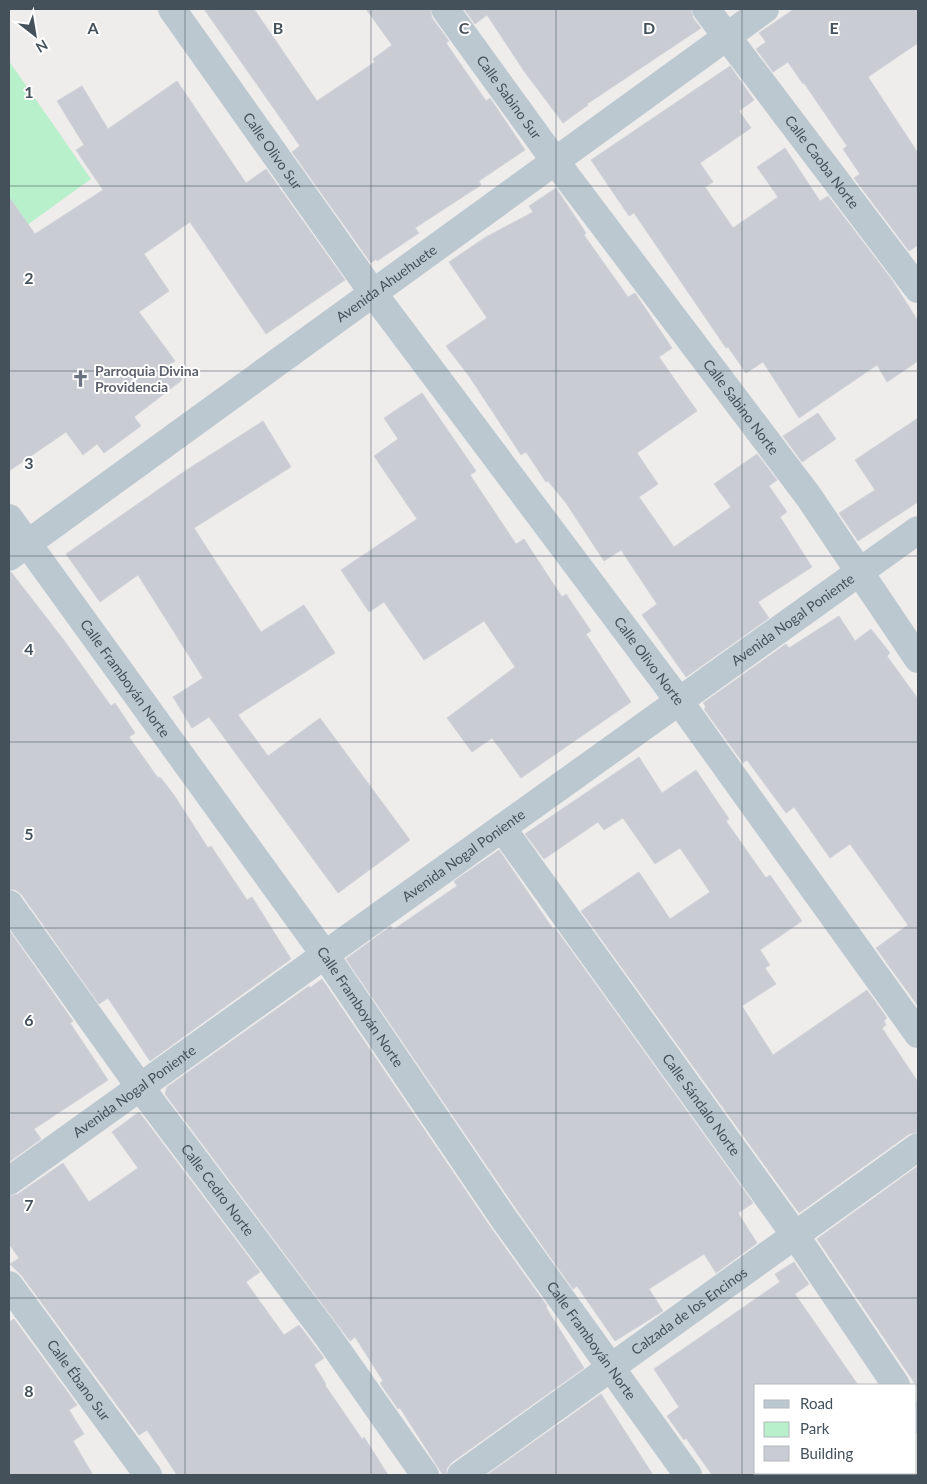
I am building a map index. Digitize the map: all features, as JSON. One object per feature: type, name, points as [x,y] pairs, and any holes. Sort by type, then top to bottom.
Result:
[{"type":"street","name":"Calle Olivo Sur","points":[[172,9],[373,293]]},
{"type":"street","name":"Calle Sabino Sur","points":[[445,9],[555,161]]},
{"type":"street","name":"Calle Caoba Norte","points":[[706,9],[918,289]]},
{"type":"street","name":"Avenida Ahuehuete","points":[[18,550],[764,9]]},
{"type":"street","name":"Calle Sabino Norte","points":[[555,161],[809,497],[858,573],[918,659]]},
{"type":"street","name":"Calle Olivo Norte","points":[[373,293],[678,701],[918,1034]]},
{"type":"street","name":"Calle Framboyán Norte","points":[[9,518],[18,550],[325,955],[504,1219],[688,1475]]},
{"type":"street","name":"Avenida Nogal Poniente","points":[[9,1181],[918,530]]},
{"type":"street","name":"Calle Sándalo Norte","points":[[502,828],[795,1235],[895,1384]]},
{"type":"street","name":"Calle Cedro Norte","points":[[9,904],[140,1087],[326,1334],[425,1475]]},
{"type":"street","name":"Calzada de los Encinos","points":[[461,1475],[918,1147]]},
{"type":"street","name":"Calle Ébano Sur","points":[[9,1285],[148,1475]]},
{"type":"green space","points":[[9,61],[91,179],[9,238]]},
{"type":"building","points":[[204,9],[254,9],[317,101],[375,62],[373,59],[392,45],[366,9],[430,9],[432,18],[449,41],[446,43],[486,101],[490,98],[525,150],[479,181],[481,185],[415,228],[419,233],[371,263],[292,152],[300,146]]},
{"type":"building","points":[[464,9],[691,9],[693,18],[701,28],[587,104],[563,123],[524,71],[487,15],[475,24]]},
{"type":"building","points":[[794,9],[918,9],[918,43],[868,77],[918,153],[918,245],[909,251],[854,178],[860,174],[843,149],[847,146],[804,83],[788,62],[773,72],[756,49],[766,42],[759,33]]},
{"type":"building","points":[[730,66],[754,100],[739,111],[751,128],[700,163],[713,182],[705,187],[733,228],[778,197],[757,167],[785,148],[820,201],[828,196],[892,280],[918,321],[918,361],[887,382],[877,365],[799,418],[763,362],[746,373],[728,347],[726,348],[634,213],[629,216],[591,160]]},
{"type":"building","points":[[177,81],[246,183],[266,169],[345,280],[266,334],[190,222],[144,254],[169,291],[139,312],[175,361],[170,364],[182,380],[134,417],[141,426],[104,453],[97,444],[83,455],[66,432],[9,471],[9,197],[35,234],[103,190],[76,150],[84,145],[57,101],[82,86],[108,129]]},
{"type":"building","points":[[556,188],[586,233],[584,235],[628,297],[635,293],[672,348],[659,357],[697,411],[637,453],[658,484],[639,497],[674,547],[731,507],[714,484],[757,454],[777,480],[769,486],[787,512],[780,517],[812,567],[758,602],[769,618],[686,677],[642,615],[657,604],[621,550],[604,561],[566,503],[548,481],[546,482],[526,452],[521,455],[469,376],[446,346],[487,318],[449,262],[486,237],[533,212],[529,206]]},
{"type":"building","points":[[422,393],[476,471],[470,475],[516,544],[524,539],[562,597],[566,594],[591,631],[586,634],[631,702],[521,778],[492,738],[472,752],[447,718],[515,667],[484,621],[424,660],[384,602],[369,612],[341,570],[417,519],[374,456],[398,439],[384,418]]},
{"type":"building","points":[[818,413],[836,439],[802,462],[783,436]]},
{"type":"building","points":[[918,418],[918,502],[858,541],[839,513],[875,490],[855,460]]},
{"type":"building","points":[[263,421],[291,467],[194,528],[261,632],[304,605],[335,653],[238,715],[268,756],[320,718],[410,840],[338,893],[209,717],[192,728],[173,697],[203,678],[138,575],[100,602],[66,554],[182,473]]},
{"type":"building","points":[[9,572],[11,572],[63,639],[111,706],[115,703],[135,733],[129,737],[158,778],[160,777],[174,795],[208,848],[211,846],[247,900],[252,897],[291,959],[150,1061],[108,998],[99,1004],[22,895],[16,890],[9,889]]},
{"type":"building","points":[[839,616],[855,641],[871,629],[890,653],[887,656],[918,699],[918,1006],[876,948],[908,925],[850,844],[830,858],[794,807],[786,813],[747,760],[743,763],[704,709],[706,707],[703,703],[786,644],[789,648]]},
{"type":"building","points":[[639,757],[662,793],[696,770],[729,819],[726,821],[766,878],[770,875],[802,921],[760,950],[770,965],[765,968],[776,984],[742,1006],[773,1055],[867,990],[887,1018],[884,1021],[886,1025],[882,1028],[918,1082],[918,1132],[909,1134],[799,1213],[581,911],[639,872],[670,919],[710,892],[680,848],[655,864],[623,818],[604,830],[598,822],[544,859],[525,834]]},
{"type":"building","points":[[499,850],[553,929],[555,928],[753,1203],[738,1213],[757,1243],[716,1273],[704,1254],[649,1289],[663,1311],[615,1341],[577,1286],[573,1289],[517,1210],[346,959],[391,926],[393,930],[457,886],[454,881]]},
{"type":"building","points":[[9,930],[73,1021],[70,1023],[108,1080],[34,1129],[41,1139],[9,1162]]},
{"type":"building","points":[[322,979],[491,1228],[547,1306],[550,1314],[584,1368],[452,1462],[447,1468],[446,1475],[443,1475],[400,1408],[398,1409],[380,1383],[383,1381],[355,1337],[350,1341],[165,1094],[167,1087],[309,986],[310,988]]},
{"type":"building","points":[[139,1112],[260,1272],[246,1282],[284,1335],[299,1325],[324,1358],[314,1365],[325,1385],[362,1439],[364,1437],[388,1475],[177,1475],[147,1430],[139,1435],[22,1276],[10,1264],[19,1258],[9,1244],[9,1196],[18,1194],[63,1163],[89,1202],[138,1168],[112,1132]]},
{"type":"building","points":[[918,1166],[918,1388],[917,1384],[817,1239]]},
{"type":"building","points":[[794,1262],[809,1284],[795,1294],[857,1384],[754,1384],[754,1474],[756,1475],[712,1475],[686,1438],[684,1440],[667,1416],[679,1407],[654,1369],[780,1282],[775,1274]]},
{"type":"building","points":[[14,1319],[77,1405],[69,1410],[84,1434],[73,1441],[93,1475],[9,1475],[9,1322]]},
{"type":"building","points":[[601,1394],[653,1475],[487,1475]]},
{"type":"place","name":"Parroquia Divina Providencia","points":[[81,379]]}]
